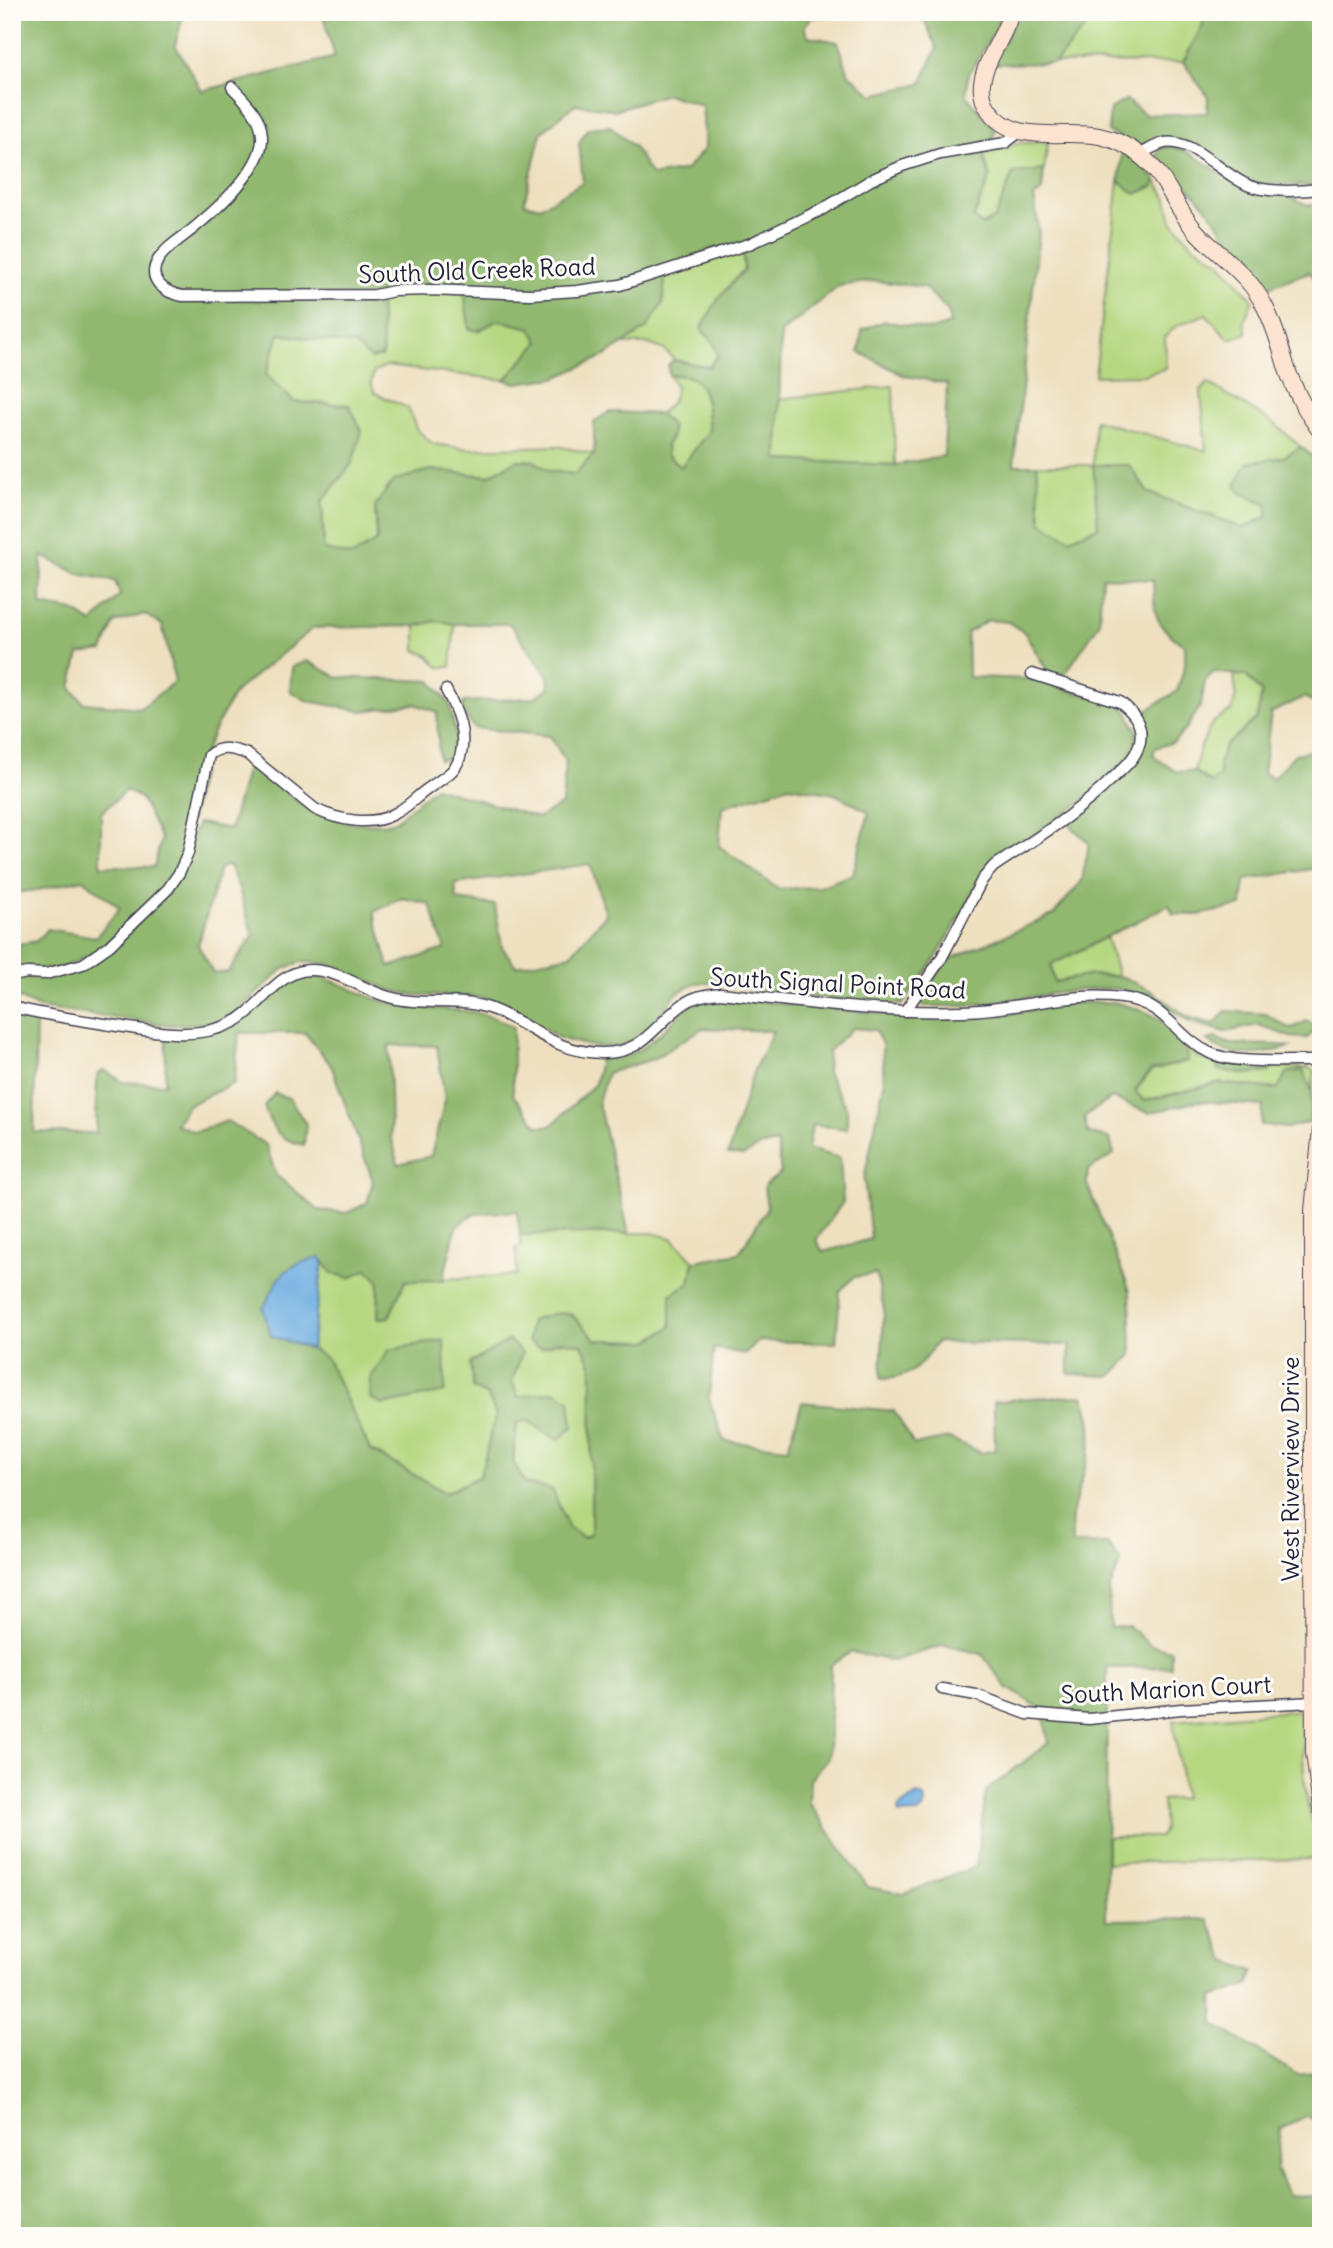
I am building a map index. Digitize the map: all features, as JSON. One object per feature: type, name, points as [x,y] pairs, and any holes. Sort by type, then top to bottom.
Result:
[{"type":"street","points":[[1011,12],[1001,39],[987,64],[981,87],[982,98],[994,117],[1021,131],[1034,134],[1084,134],[1116,141],[1139,155],[1163,178],[1194,228],[1237,267],[1252,285],[1272,321],[1301,404],[1321,432]]},
{"type":"street","name":"South Old Creek Road","points":[[232,87],[255,112],[261,127],[261,151],[256,164],[244,180],[158,259],[154,275],[157,283],[173,294],[374,295],[394,291],[429,290],[530,294],[620,285],[749,244],[823,209],[870,180],[902,166],[940,154],[1004,143],[1021,131]]},
{"type":"street","points":[[1139,155],[1160,144],[1173,143],[1190,148],[1251,186],[1298,191],[1321,189]]},
{"type":"street","points":[[905,1011],[941,959],[982,880],[993,867],[1092,799],[1131,760],[1139,748],[1140,729],[1137,717],[1120,702],[1032,674]]},
{"type":"street","points":[[12,976],[27,973],[46,974],[83,964],[109,946],[168,889],[188,853],[209,755],[214,751],[223,748],[247,754],[315,809],[328,815],[347,820],[383,819],[395,814],[451,774],[458,763],[462,751],[462,737],[456,712],[446,691]]},
{"type":"street","name":"South Signal Point Road","points":[[12,1006],[50,1016],[158,1032],[192,1033],[215,1030],[233,1023],[249,1012],[286,977],[312,970],[326,972],[387,997],[407,1001],[460,1003],[491,1009],[548,1041],[570,1048],[605,1053],[619,1052],[635,1046],[685,1003],[702,995],[720,993],[905,1011],[968,1011],[1077,997],[1126,998],[1160,1012],[1195,1045],[1212,1055],[1234,1059],[1321,1061]]},
{"type":"street","name":"West Riverview Drive","points":[[1321,1129],[1313,1211],[1312,1702],[1314,1752],[1321,1809]]},
{"type":"street","name":"South Marion Court","points":[[942,1689],[976,1695],[1027,1714],[1089,1719],[1181,1709],[1312,1702]]},
{"type":"green space","points":[[12,12],[184,12],[175,45],[202,91],[335,57],[322,12],[876,12],[812,17],[804,27],[808,36],[838,42],[849,74],[873,95],[921,84],[937,48],[921,12],[1000,12],[997,27],[968,75],[966,95],[995,130],[993,139],[980,143],[990,177],[973,218],[982,225],[995,218],[1013,173],[1044,170],[1042,191],[1034,197],[1039,232],[1014,465],[1037,465],[1041,522],[1070,539],[1098,527],[1093,465],[1129,465],[1147,492],[1243,528],[1267,517],[1268,504],[1241,493],[1236,485],[1247,463],[1283,457],[1301,447],[1321,463],[1321,707],[1304,697],[1271,713],[1263,773],[1273,778],[1295,754],[1321,749],[1321,866],[1245,880],[1242,906],[1198,915],[1173,914],[1169,905],[1051,965],[1054,982],[1092,975],[1123,977],[1150,990],[1188,1017],[1214,1024],[1226,1011],[1266,1014],[1290,1029],[1307,1021],[1319,1027],[1307,1038],[1290,1037],[1259,1025],[1225,1032],[1190,1022],[1146,995],[1114,988],[1079,990],[965,1006],[922,1006],[919,999],[945,961],[1053,915],[1082,881],[1089,843],[1067,822],[1143,748],[1147,710],[1177,691],[1185,666],[1185,646],[1167,632],[1158,619],[1153,580],[1102,577],[1099,624],[1063,677],[1049,674],[1025,633],[1008,622],[988,620],[967,633],[968,677],[1032,679],[1120,705],[1127,711],[1137,731],[1135,747],[1128,758],[1087,798],[991,864],[936,958],[902,1005],[773,994],[720,983],[695,983],[676,994],[647,1032],[618,1047],[590,1046],[559,1038],[503,1003],[479,997],[415,995],[390,990],[328,964],[301,962],[283,969],[231,1017],[212,1023],[170,1025],[39,1008],[12,995],[12,980],[85,967],[170,891],[198,823],[230,829],[249,761],[308,809],[353,823],[383,824],[395,821],[435,787],[539,818],[562,804],[566,762],[550,736],[474,728],[462,711],[464,702],[533,698],[549,688],[548,676],[510,624],[455,624],[436,621],[416,626],[313,628],[235,692],[204,755],[184,852],[176,871],[164,888],[107,944],[82,959],[60,969],[12,970],[12,945],[37,941],[47,929],[96,937],[120,908],[83,879],[12,893]],"holes":[[[666,94],[702,105],[705,148],[686,170],[652,176],[634,147],[610,126],[588,128],[579,143],[583,182],[540,207],[524,203],[541,133],[575,104],[615,110]],[[713,248],[743,254],[744,270],[718,299],[701,329],[712,340],[718,355],[709,367],[674,360],[668,365],[669,375],[687,376],[697,382],[704,395],[707,410],[709,431],[681,467],[667,455],[666,445],[672,436],[671,425],[659,414],[609,412],[594,422],[594,454],[575,474],[549,471],[534,461],[517,460],[488,476],[430,470],[393,481],[375,506],[377,541],[352,556],[324,550],[322,502],[352,463],[362,431],[349,405],[294,402],[266,375],[279,334],[355,345],[371,359],[383,356],[379,287],[463,284],[469,329],[478,331],[498,320],[531,328],[539,342],[505,380],[516,383],[555,378],[605,356],[647,328],[663,303],[666,270]],[[875,281],[924,287],[948,311],[950,324],[931,330],[885,321],[862,330],[859,352],[903,375],[947,384],[944,456],[895,465],[778,460],[781,333],[839,286]],[[42,556],[79,574],[115,581],[120,595],[92,623],[74,611],[41,605]],[[144,614],[162,625],[175,681],[141,708],[84,703],[71,688],[79,654],[103,651],[114,623]],[[1214,672],[1246,676],[1262,693],[1257,718],[1224,747],[1219,763],[1220,776],[1211,783],[1194,771],[1177,772],[1153,756],[1155,748],[1174,742],[1201,705],[1205,681]],[[789,786],[835,794],[869,812],[853,874],[820,887],[778,889],[719,846],[722,807]],[[126,790],[141,798],[161,839],[154,867],[101,866],[101,813]],[[590,864],[606,914],[570,955],[516,966],[502,947],[495,905],[457,900],[455,884]],[[229,865],[253,936],[228,972],[213,973],[198,945],[220,868]],[[402,898],[430,904],[445,949],[389,967],[374,912]]]},
{"type":"green space","points":[[1019,12],[1098,12],[1055,63],[992,64]]},
{"type":"green space","points":[[1098,12],[1202,12],[1203,25],[1183,62],[1055,63]]},
{"type":"green space","points":[[1202,12],[1321,12],[1321,186],[1261,184],[1244,180],[1190,145],[1141,148],[1108,132],[1110,109],[1126,100],[1146,115],[1207,113],[1208,97],[1183,62],[1203,25]]},
{"type":"green space","points":[[1048,142],[1044,170],[1013,173],[995,218],[981,225],[973,219],[990,177],[982,155],[1019,143]]},
{"type":"green space","points":[[1173,147],[1186,151],[1240,185],[1286,194],[1307,205],[1321,205],[1321,284],[1309,272],[1261,290],[1217,221],[1197,196],[1156,156],[1161,148]]},
{"type":"green space","points":[[1122,152],[1139,163],[1155,179],[1154,186],[1136,194],[1119,181]]},
{"type":"green space","points":[[1155,179],[1167,199],[1172,221],[1192,244],[1220,262],[1253,300],[1244,321],[1247,333],[1229,339],[1206,314],[1176,326],[1165,337],[1166,368],[1144,375],[1095,376],[1119,181],[1136,194]]},
{"type":"green space","points":[[713,248],[743,254],[744,269],[718,299],[712,340],[718,355],[709,367],[674,360],[665,350],[649,344],[623,344],[647,328],[666,270]]},
{"type":"green space","points":[[463,284],[478,331],[497,320],[531,328],[539,342],[505,380],[386,366],[374,372],[371,383],[375,393],[408,408],[417,430],[433,444],[469,449],[557,446],[594,454],[575,474],[549,471],[534,461],[517,460],[488,476],[430,470],[375,506],[377,541],[353,556],[324,550],[322,502],[352,463],[349,405],[294,402],[266,375],[279,334],[355,345],[371,359],[379,287]]},
{"type":"green space","points":[[669,375],[687,376],[697,382],[704,395],[707,410],[709,431],[681,467],[667,456],[666,445],[672,436],[671,425],[659,414],[672,402],[676,387]]},
{"type":"green space","points":[[1208,383],[1275,424],[1301,447],[1283,457],[1247,463],[1241,493],[1268,504],[1267,517],[1243,528],[1147,492],[1129,465],[1094,465],[1098,527],[1070,539],[1041,522],[1037,465],[1093,465],[1095,420],[1206,451],[1201,391]]},
{"type":"green space","points":[[893,386],[895,465],[778,460],[778,399]]},
{"type":"green space","points":[[436,621],[455,624],[451,667],[439,667],[429,656],[416,650],[416,626]]},
{"type":"green space","points":[[307,661],[337,677],[431,681],[449,703],[458,744],[451,758],[439,760],[437,712],[415,704],[362,711],[308,701],[290,691],[292,667]]},
{"type":"green space","points":[[1234,675],[1246,676],[1262,693],[1257,718],[1224,747],[1219,763],[1220,776],[1211,783],[1194,771],[1200,748],[1212,723],[1232,710],[1236,695]]},
{"type":"green space","points":[[1106,937],[1118,976],[1092,975],[1054,982],[1051,964]]},
{"type":"green space","points":[[298,977],[321,978],[387,1002],[482,1014],[513,1027],[513,1095],[538,1126],[551,1126],[595,1084],[600,1059],[623,1056],[640,1049],[688,1007],[700,1001],[720,997],[902,1016],[963,1017],[1001,1015],[1073,1003],[1114,1002],[1158,1018],[1185,1046],[1188,1061],[1150,1071],[1135,1091],[1144,1101],[1218,1083],[1277,1089],[1287,1073],[1303,1070],[1312,1091],[1309,1122],[1287,1128],[1261,1125],[1263,1106],[1199,1101],[1149,1113],[1112,1098],[1084,1117],[1088,1133],[1110,1139],[1114,1154],[1088,1170],[1087,1184],[1130,1291],[1132,1355],[1111,1376],[1069,1374],[1069,1345],[937,1342],[915,1369],[901,1376],[881,1379],[884,1309],[876,1274],[854,1277],[840,1291],[836,1343],[759,1341],[745,1354],[714,1348],[709,1399],[724,1441],[788,1448],[802,1402],[894,1411],[914,1445],[949,1438],[982,1453],[995,1450],[994,1402],[1083,1396],[1089,1413],[1091,1442],[1072,1516],[1072,1544],[1107,1544],[1121,1561],[1109,1590],[1110,1628],[1128,1626],[1150,1645],[1171,1650],[1171,1667],[1107,1668],[1106,1920],[1208,1919],[1226,1961],[1254,1971],[1248,1985],[1213,1997],[1214,2024],[1298,2075],[1321,2072],[1321,2121],[1306,2117],[1280,2129],[1276,2169],[1288,2195],[1321,2195],[1321,2236],[12,2236],[12,1013],[36,1020],[34,1132],[96,1133],[97,1075],[104,1070],[123,1082],[165,1084],[166,1037],[252,1015]],"holes":[[[703,1028],[773,1031],[753,1072],[728,1154],[743,1156],[758,1147],[777,1143],[781,1173],[764,1186],[767,1208],[739,1253],[694,1261],[690,1283],[671,1294],[671,1327],[648,1341],[596,1340],[568,1314],[554,1314],[531,1321],[528,1341],[541,1348],[558,1341],[582,1344],[592,1366],[591,1534],[583,1538],[568,1527],[552,1489],[525,1484],[513,1461],[517,1423],[526,1420],[558,1440],[573,1427],[570,1400],[555,1391],[518,1397],[512,1381],[522,1353],[509,1340],[470,1363],[473,1389],[488,1396],[496,1415],[480,1476],[446,1493],[370,1450],[327,1359],[311,1349],[271,1335],[320,1257],[332,1273],[350,1278],[367,1269],[379,1281],[378,1318],[389,1317],[405,1281],[443,1280],[456,1227],[473,1214],[517,1211],[520,1235],[629,1233],[598,1103],[607,1073],[653,1059]],[[853,1028],[875,1030],[882,1044],[884,1084],[864,1179],[871,1239],[823,1252],[816,1240],[843,1202],[840,1158],[808,1149],[812,1125],[847,1129],[847,1109],[827,1072],[828,1051]],[[239,1033],[305,1033],[331,1065],[373,1181],[367,1203],[347,1213],[318,1210],[276,1175],[266,1145],[227,1121],[195,1132],[176,1124],[188,1105],[234,1083]],[[389,1045],[437,1046],[445,1100],[431,1156],[398,1164],[391,1135]],[[944,1645],[982,1654],[1006,1687],[1043,1710],[1048,1743],[986,1791],[976,1866],[904,1894],[868,1887],[809,1803],[810,1780],[829,1756],[831,1665],[851,1652],[893,1661]]]},
{"type":"green space","points":[[1215,1038],[1230,1044],[1289,1047],[1257,1054],[1236,1053],[1225,1051],[1207,1041]]},
{"type":"green space","points":[[1185,1046],[1197,1057],[1220,1063],[1218,1069],[1241,1074],[1269,1072],[1273,1067],[1309,1068],[1315,1071],[1312,1091],[1303,1070],[1277,1089],[1217,1083],[1144,1101],[1135,1092],[1151,1071],[1187,1061]]},
{"type":"green space","points":[[1220,1063],[1273,1067],[1269,1072],[1241,1074],[1217,1069]]},
{"type":"green space","points":[[275,1093],[289,1098],[306,1124],[304,1145],[282,1137],[273,1127],[264,1106]]},
{"type":"green space","points":[[652,1233],[672,1238],[694,1261],[690,1283],[671,1294],[671,1327],[648,1341],[596,1340],[571,1314],[541,1348],[558,1341],[582,1344],[592,1366],[591,1534],[583,1538],[568,1527],[552,1490],[525,1484],[513,1461],[517,1423],[526,1420],[558,1440],[518,1398],[512,1381],[522,1353],[488,1396],[496,1415],[480,1476],[446,1493],[370,1450],[327,1359],[311,1349],[323,1261],[332,1273],[350,1278],[367,1268],[379,1281],[378,1318],[389,1317],[405,1281],[517,1275],[516,1248],[521,1247],[520,1235]]},
{"type":"green space","points":[[444,1340],[445,1392],[382,1405],[370,1398],[371,1377],[389,1350]]},
{"type":"green space","points":[[1302,1710],[1305,1785],[1321,1859],[1107,1863],[1107,1837],[1160,1837],[1164,1829],[1162,1800],[1184,1798],[1173,1721]]},
{"type":"water","points":[[320,1257],[323,1261],[311,1349],[271,1336],[263,1309],[278,1280],[289,1269]]},
{"type":"water","points":[[917,1795],[923,1797],[924,1808],[918,1813],[898,1812],[899,1807]]}]
